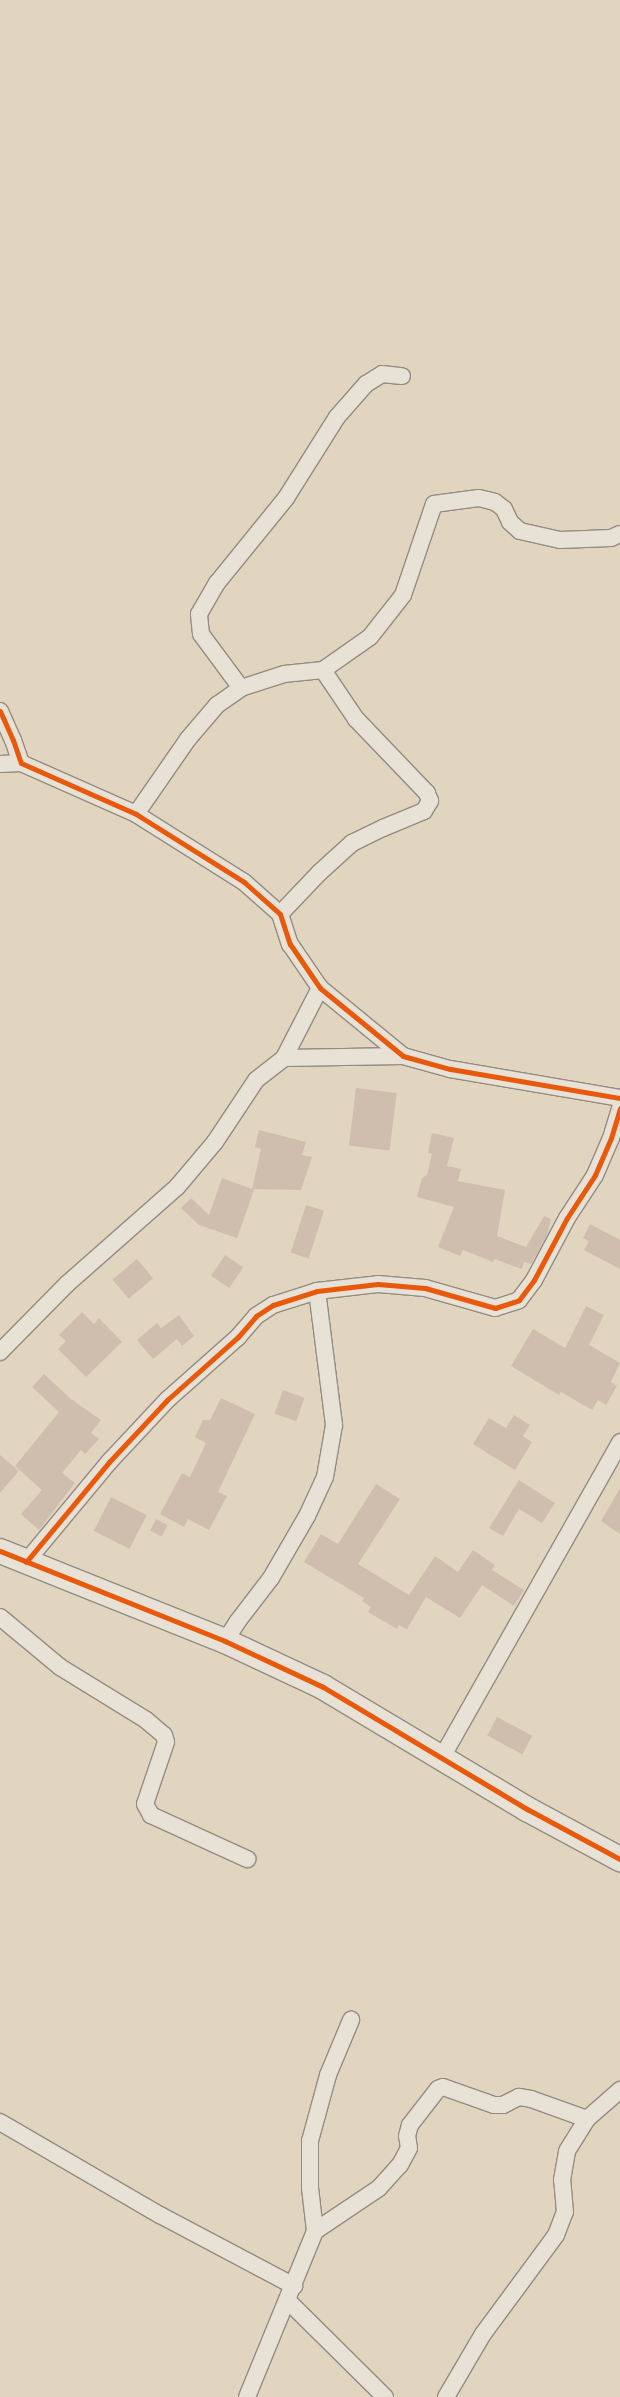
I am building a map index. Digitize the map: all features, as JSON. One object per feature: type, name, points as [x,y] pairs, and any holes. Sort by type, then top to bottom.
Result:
[{"type":"street","points":[[240,688],[201,634],[199,614],[217,583],[286,498],[338,417],[366,384],[382,374],[402,376]]},
{"type":"street","points":[[136,814],[188,739],[217,705],[240,688],[284,674],[323,670],[370,637],[403,595],[434,504],[479,498],[495,502],[504,509],[510,522],[520,531],[560,540],[611,538],[620,534]]},
{"type":"street","points":[[280,914],[319,873],[352,844],[383,828],[424,812],[430,801],[427,793],[356,719],[323,670]]},
{"type":"street","points":[[0,711],[21,763]]},
{"type":"street","points":[[0,764],[21,763],[136,814],[244,882],[280,914],[290,944],[320,988],[403,1056]]},
{"type":"street","points":[[0,1352],[67,1284],[177,1187],[215,1142],[256,1080],[284,1058],[320,988]]},
{"type":"street","points":[[284,1058],[403,1056],[450,1069],[620,1098]]},
{"type":"street","points":[[26,1562],[109,1462],[168,1400],[238,1337],[256,1316],[273,1305],[316,1291],[378,1284],[426,1288],[495,1308],[519,1300],[534,1280],[567,1218],[595,1175],[611,1138],[620,1108]]},
{"type":"street","points":[[226,1641],[238,1621],[271,1578],[307,1516],[325,1477],[334,1425],[316,1291]]},
{"type":"street","points":[[441,1759],[620,1442]]},
{"type":"street","points":[[0,1551],[226,1641],[323,1687],[441,1759],[620,1859]]},
{"type":"street","points":[[0,1617],[60,1667],[146,1720],[164,1735],[166,1742],[145,1804],[151,1815],[247,1859]]},
{"type":"street","points":[[247,2397],[316,2230],[310,2188],[310,2141],[328,2075],[351,2020]]},
{"type":"street","points":[[316,2230],[379,2188],[400,2165],[409,2148],[407,2136],[410,2125],[438,2089],[443,2087],[494,2105],[503,2105],[519,2098],[531,2099],[588,2119]]},
{"type":"street","points":[[446,2397],[483,2334],[556,2235],[565,2212],[562,2180],[567,2151],[588,2119],[620,2090]]},
{"type":"street","points":[[0,2122],[168,2219],[290,2293],[385,2397]]},
{"type":"building","points":[[356,1088],[397,1093],[390,1151],[349,1146]]},
{"type":"building","points":[[259,1130],[306,1142],[302,1155],[312,1157],[301,1190],[252,1189],[261,1149],[255,1147]]},
{"type":"building","points":[[432,1133],[454,1138],[447,1166],[461,1169],[458,1181],[505,1190],[497,1236],[526,1247],[544,1216],[551,1219],[547,1235],[531,1264],[524,1262],[522,1269],[494,1259],[493,1262],[463,1250],[460,1256],[438,1247],[454,1207],[417,1197],[422,1178],[427,1175],[432,1154],[428,1153]]},
{"type":"building","points":[[222,1178],[254,1190],[237,1238],[199,1225],[181,1208],[191,1198],[209,1215]]},
{"type":"building","points":[[306,1205],[324,1211],[309,1258],[291,1253]]},
{"type":"building","points":[[590,1224],[620,1240],[620,1269],[584,1250],[589,1241],[583,1238]]},
{"type":"building","points":[[225,1255],[243,1267],[229,1288],[211,1276]]},
{"type":"building","points":[[137,1259],[153,1278],[129,1299],[112,1280]]},
{"type":"building","points":[[586,1306],[604,1315],[589,1345],[620,1363],[611,1382],[617,1386],[606,1405],[598,1400],[592,1410],[561,1392],[559,1395],[511,1366],[533,1329],[565,1348]]},
{"type":"building","points":[[82,1312],[94,1324],[99,1318],[122,1342],[86,1377],[58,1349],[66,1341],[59,1335]]},
{"type":"building","points":[[179,1315],[194,1336],[182,1346],[177,1339],[153,1359],[137,1340],[157,1323],[161,1328]]},
{"type":"building","points":[[44,1374],[71,1399],[101,1420],[91,1433],[99,1439],[85,1454],[81,1450],[62,1473],[75,1483],[39,1530],[21,1514],[42,1490],[15,1466],[59,1412],[32,1387]]},
{"type":"building","points":[[283,1390],[305,1398],[296,1421],[274,1413]]},
{"type":"building","points":[[221,1398],[255,1414],[218,1492],[227,1496],[209,1530],[188,1519],[184,1527],[160,1514],[182,1473],[190,1477],[206,1443],[195,1437],[203,1420],[210,1420]]},
{"type":"building","points":[[514,1415],[530,1425],[523,1436],[532,1442],[515,1470],[473,1444],[489,1418],[506,1428]]},
{"type":"building","points":[[0,1455],[19,1471],[0,1493]]},
{"type":"building","points":[[519,1480],[555,1503],[542,1523],[519,1509],[503,1536],[489,1528]]},
{"type":"building","points":[[376,1484],[400,1499],[358,1564],[409,1595],[435,1556],[458,1572],[473,1550],[495,1565],[492,1570],[524,1590],[514,1606],[482,1585],[460,1618],[426,1597],[407,1629],[399,1625],[397,1629],[368,1612],[371,1607],[362,1601],[364,1598],[304,1562],[321,1534],[338,1544]]},
{"type":"building","points":[[620,1488],[620,1534],[601,1521]]},
{"type":"building","points":[[111,1497],[147,1515],[129,1549],[94,1531]]},
{"type":"building","points":[[156,1519],[168,1525],[162,1536],[150,1531]]},
{"type":"building","points":[[497,1717],[532,1736],[522,1754],[487,1736]]},
{"type":"cycle path","points":[[0,711],[21,763],[136,814],[244,882],[280,914],[290,944],[320,988],[403,1056],[450,1069],[620,1098]]},
{"type":"cycle path","points":[[26,1562],[109,1462],[167,1400],[238,1337],[256,1316],[273,1305],[317,1291],[378,1284],[425,1288],[495,1308],[519,1300],[534,1280],[567,1218],[595,1175],[611,1138],[620,1108]]},
{"type":"cycle path","points":[[0,1551],[225,1641],[323,1687],[527,1809],[620,1859]]}]
